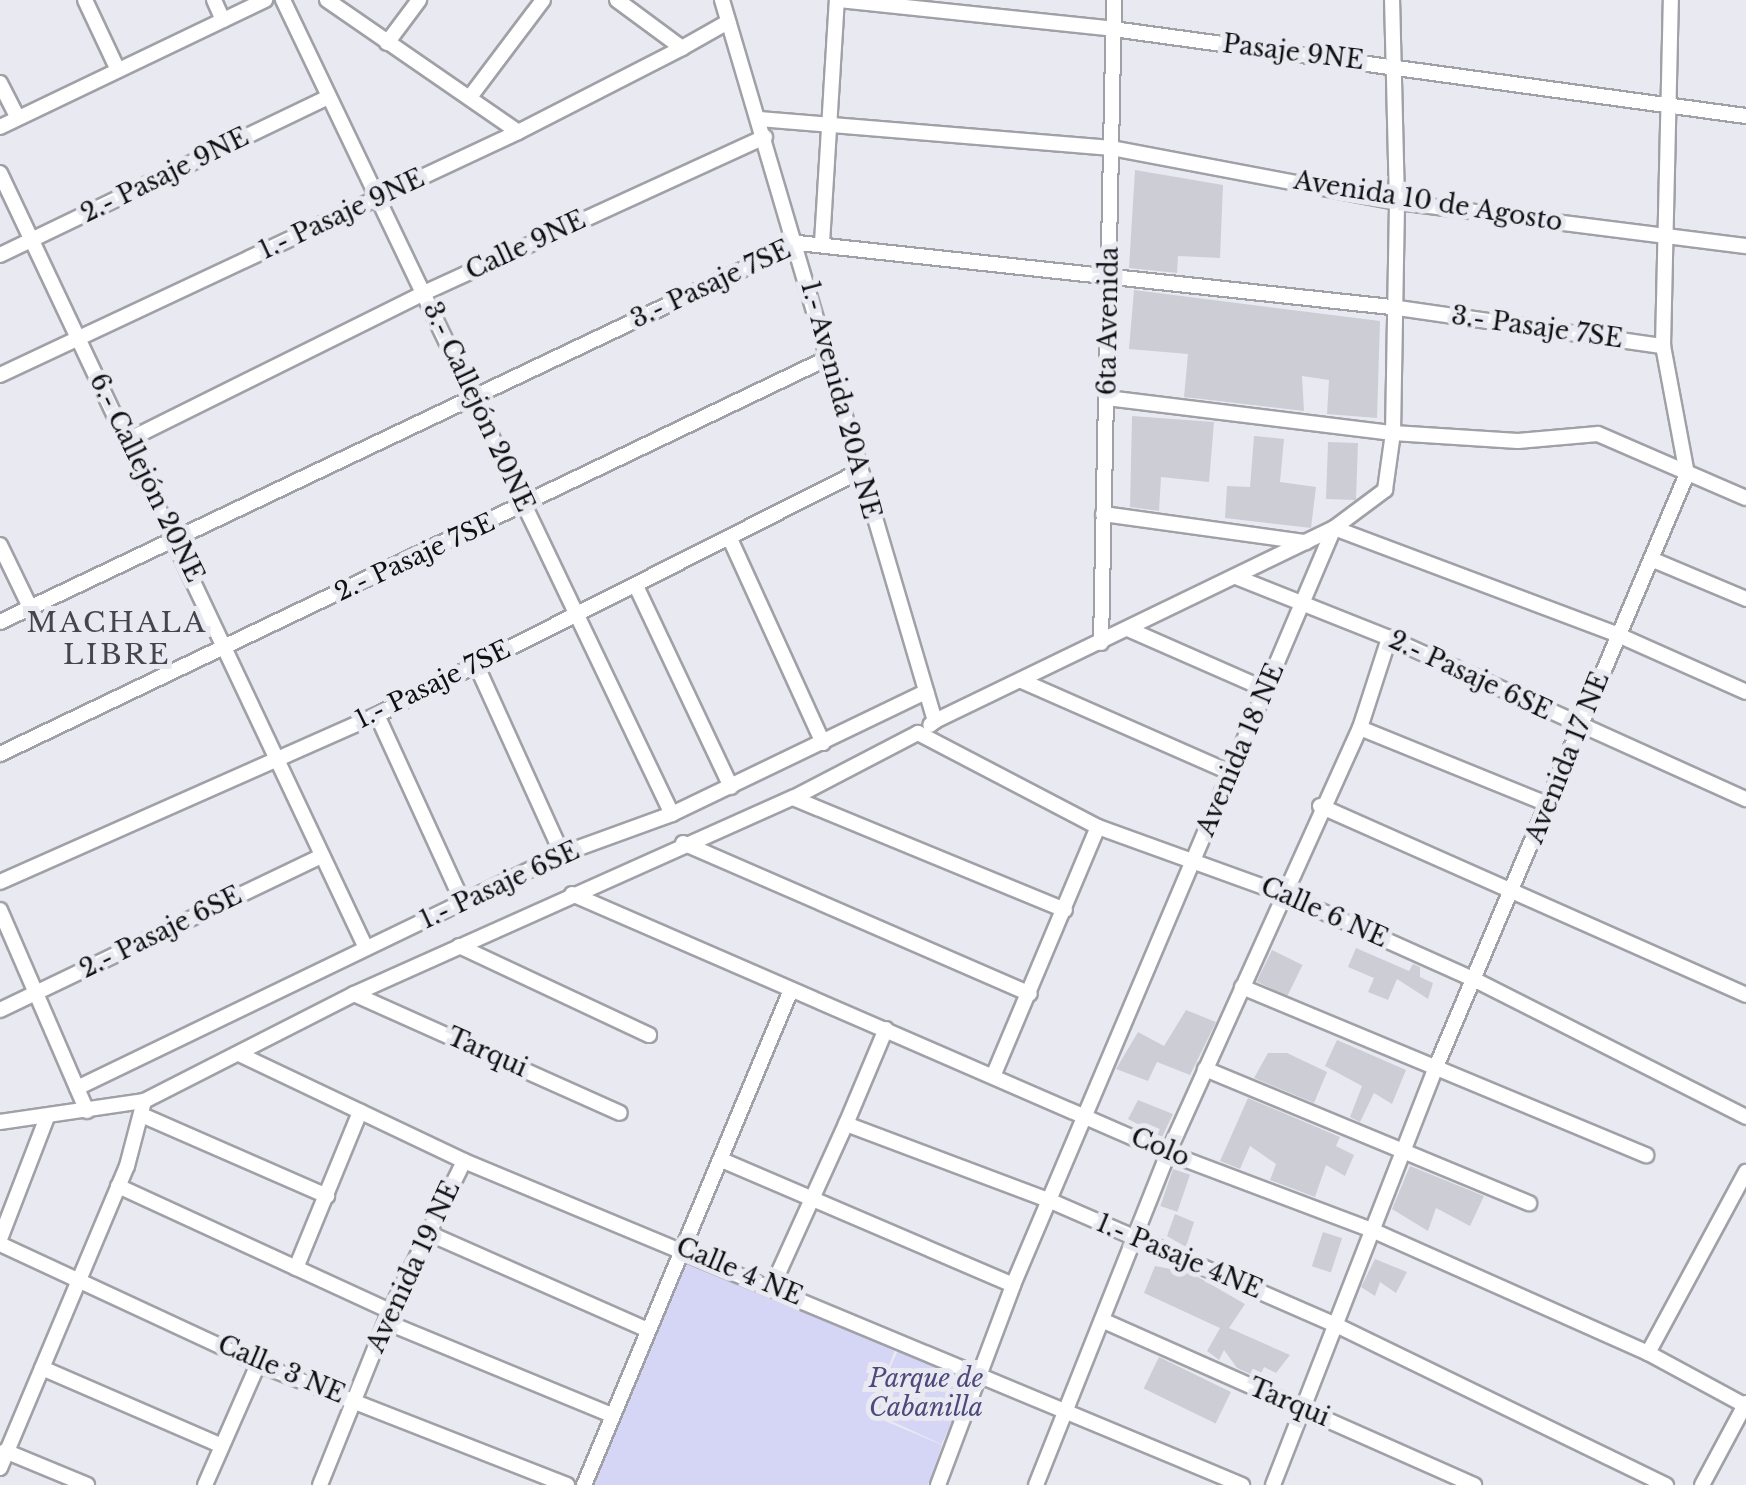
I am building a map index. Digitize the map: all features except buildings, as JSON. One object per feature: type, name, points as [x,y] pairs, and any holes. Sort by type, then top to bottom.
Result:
[{"type":"street","points":[[85,0],[118,70]]},
{"type":"street","points":[[214,0],[224,20]]},
{"type":"street","points":[[0,127],[265,0]]},
{"type":"street","name":"3.- Callejón 20NE","points":[[283,0],[672,814]]},
{"type":"street","points":[[327,0],[518,132]]},
{"type":"street","points":[[387,43],[420,0]]},
{"type":"street","points":[[470,97],[543,0]]},
{"type":"street","points":[[617,0],[682,48]]},
{"type":"street","name":"1.- Avenida 20A NE","points":[[722,0],[798,243],[858,472],[936,721]]},
{"type":"street","points":[[822,243],[833,122],[838,0]]},
{"type":"street","name":"Pasaje 9NE","points":[[838,0],[1113,29],[1746,116]]},
{"type":"street","name":"6ta Avenida","points":[[1101,642],[1114,0]]},
{"type":"street","points":[[0,1122],[144,1108],[354,994],[793,798],[936,721],[1334,528],[1385,490],[1393,432],[1390,307],[1396,202],[1392,0]]},
{"type":"street","points":[[1671,0],[1672,106],[1662,346],[1687,474]]},
{"type":"street","name":"1.- Pasaje 9NE","points":[[0,375],[518,132],[728,22]]},
{"type":"street","points":[[0,82],[18,118]]},
{"type":"street","name":"2.- Pasaje 9NE","points":[[0,255],[329,97]]},
{"type":"street","points":[[760,119],[833,122],[1111,148]]},
{"type":"street","name":"Calle 9NE","points":[[128,440],[424,293],[765,137]]},
{"type":"street","name":"Avenida 10 de Agosto","points":[[1111,148],[1396,202],[1746,246]]},
{"type":"street","name":"6.- Callejón 20NE","points":[[0,172],[366,948]]},
{"type":"street","name":"3.- Pasaje 7SE","points":[[0,622],[176,542],[798,243],[1390,307],[1662,346]]},
{"type":"street","name":"2.- Pasaje 7SE","points":[[0,754],[828,358]]},
{"type":"street","points":[[1108,398],[1393,432],[1518,441],[1598,434],[1746,498]]},
{"type":"street","name":"1.- Pasaje 7SE","points":[[0,882],[275,755],[377,715],[476,662],[576,618],[731,541],[858,472]]},
{"type":"street","name":"Avenida 17 NE","points":[[1272,1485],[1436,1067],[1584,730],[1616,634],[1687,474]]},
{"type":"street","points":[[1104,514],[1306,542]]},
{"type":"street","points":[[1334,528],[1616,634],[1746,692]]},
{"type":"street","name":"Avenida 18 NE","points":[[938,1485],[1014,1285],[1053,1202],[1334,528]]},
{"type":"street","points":[[731,541],[823,742]]},
{"type":"street","points":[[0,546],[30,607]]},
{"type":"street","points":[[1651,559],[1746,599]]},
{"type":"street","name":"2.- Pasaje 6SE","points":[[1236,577],[1390,638],[1584,730],[1746,799]]},
{"type":"street","points":[[637,588],[731,787]]},
{"type":"street","points":[[1128,629],[1267,690]]},
{"type":"street","points":[[1036,1485],[1168,1153],[1320,806],[1360,728],[1390,638]]},
{"type":"street","points":[[476,662],[562,854]]},
{"type":"street","points":[[1022,681],[1232,773]]},
{"type":"street","name":"1.- Pasaje 6SE","points":[[77,1088],[562,854],[672,814],[926,692]]},
{"type":"street","points":[[377,715],[464,903]]},
{"type":"street","points":[[1360,728],[1550,805]]},
{"type":"street","name":"Calle 6 NE","points":[[918,733],[1098,827],[1283,894],[1473,979],[1746,1117]]},
{"type":"street","points":[[793,798],[1065,910]]},
{"type":"street","points":[[1320,806],[1746,995]]},
{"type":"street","points":[[994,1074],[1098,827]]},
{"type":"street","points":[[683,844],[1030,994]]},
{"type":"street","name":"2.- Pasaje 6SE","points":[[0,1010],[322,856]]},
{"type":"street","name":"Colo","points":[[572,894],[994,1074],[1168,1153],[1374,1231],[1648,1353],[1746,1404]]},
{"type":"street","points":[[0,910],[86,1111]]},
{"type":"street","points":[[460,946],[649,1035]]},
{"type":"street","points":[[1242,986],[1646,1155]]},
{"type":"street","points":[[584,1485],[683,1248],[724,1161],[791,990]]},
{"type":"street","name":"Tarqui","points":[[354,994],[620,1113]]},
{"type":"street","points":[[772,1287],[886,1030]]},
{"type":"street","name":"Calle 4 NE","points":[[240,1054],[464,1161],[683,1248],[1242,1485]]},
{"type":"street","points":[[1205,1068],[1529,1203]]},
{"type":"street","points":[[0,1468],[118,1186],[144,1108]]},
{"type":"street","points":[[144,1108],[327,1196]]},
{"type":"street","points":[[296,1268],[360,1112]]},
{"type":"street","points":[[0,1242],[47,1117]]},
{"type":"street","name":"1.- Pasaje 4NE","points":[[846,1124],[1053,1202],[1336,1325],[1666,1485]]},
{"type":"street","name":"Avenida 19 NE","points":[[320,1485],[388,1317],[464,1161]]},
{"type":"street","points":[[724,1161],[1014,1285]]},
{"type":"street","points":[[1648,1353],[1746,1172]]},
{"type":"street","points":[[118,1186],[296,1268],[388,1317],[612,1415]]},
{"type":"street","points":[[428,1234],[648,1330]]},
{"type":"street","name":"Calle 3 NE","points":[[0,1242],[258,1364],[567,1485]]},
{"type":"street","name":"Tarqui","points":[[1104,1320],[1302,1411],[1397,1446],[1474,1485]]},
{"type":"street","points":[[205,1485],[258,1364]]},
{"type":"street","points":[[42,1368],[222,1446]]},
{"type":"street","points":[[1702,1485],[1746,1404]]},
{"type":"street","points":[[6,1451],[87,1485]]},
{"type":"green space","points":[[685,1245],[897,1344],[871,1415],[942,1445],[928,1485],[588,1485]]},
{"type":"green space","name":"Parque de Cabanilla","points":[[902,1342],[974,1375],[941,1444],[870,1411]]},
{"type":"district","name":"MACHALA LIBRE","points":[[117,639]]}]
